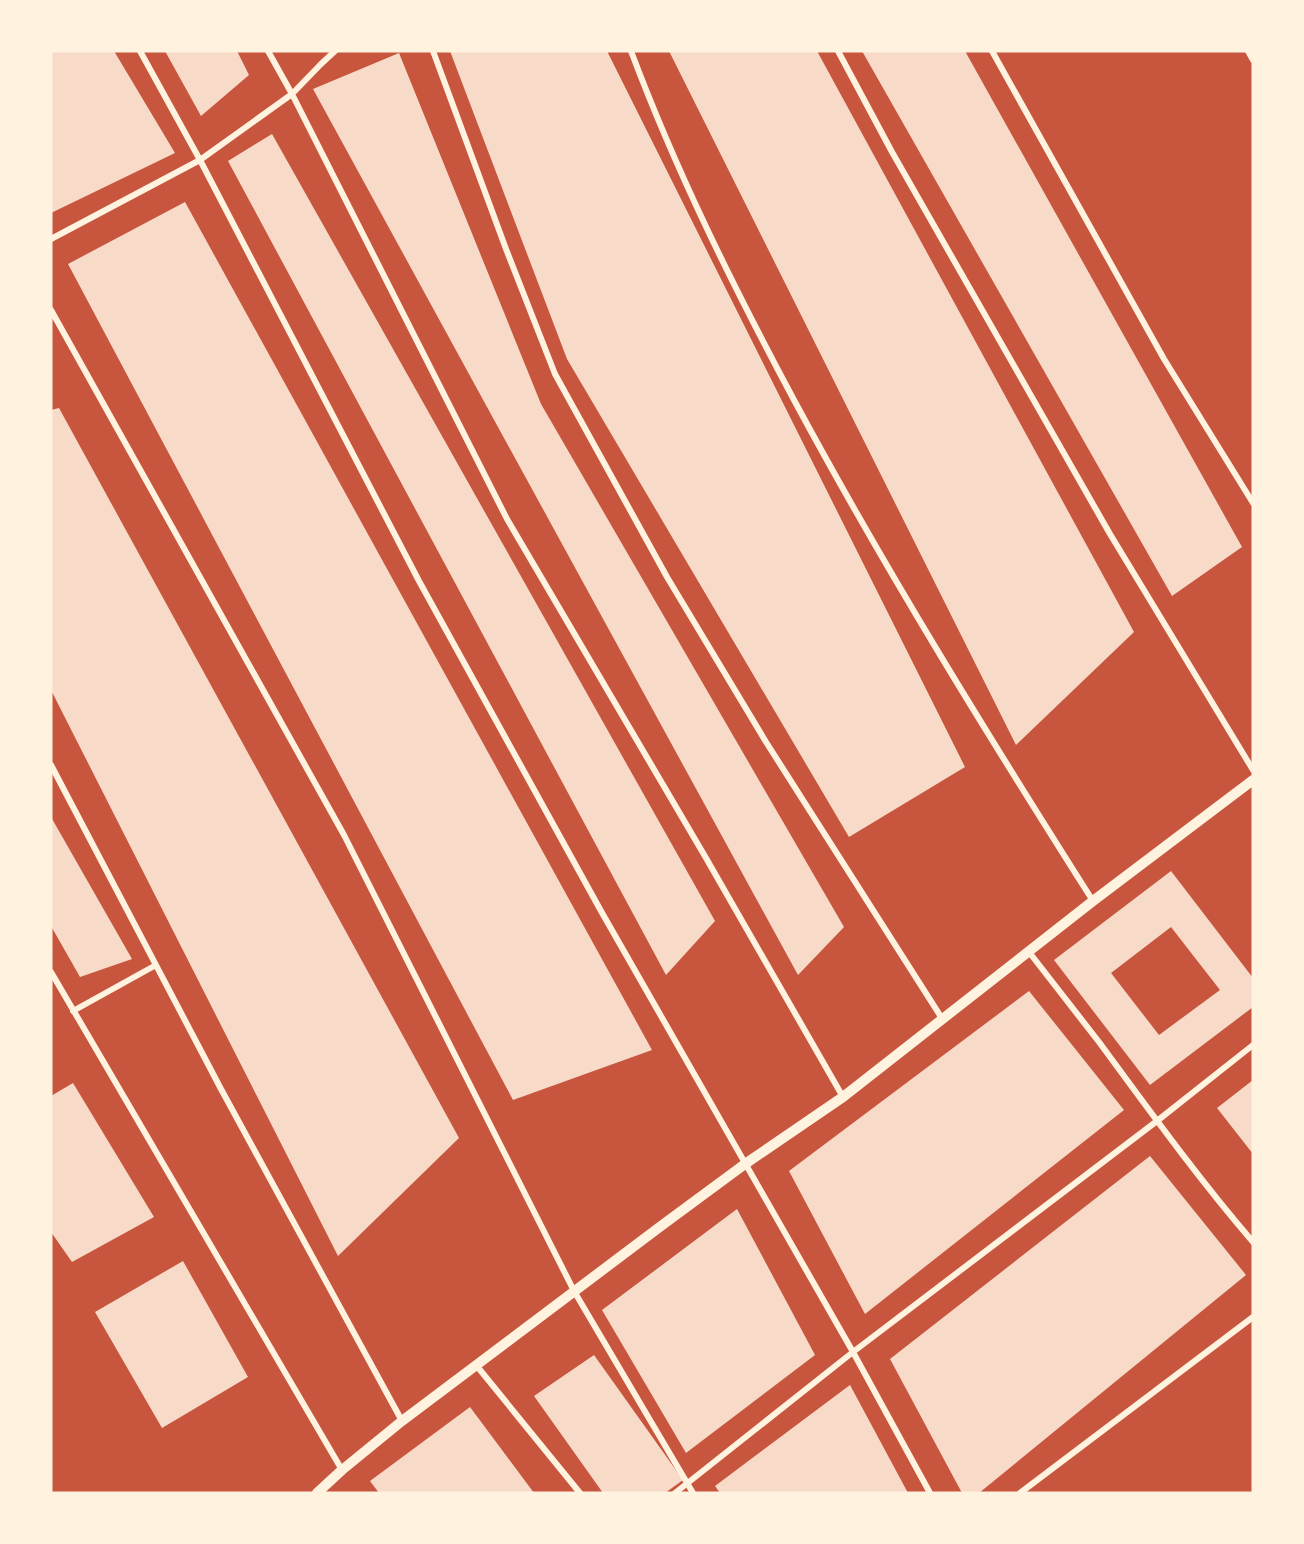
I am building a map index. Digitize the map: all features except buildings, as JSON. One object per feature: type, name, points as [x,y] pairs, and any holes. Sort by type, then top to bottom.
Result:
[{"type":"street","points":[[140,51],[200,160],[419,580],[601,911],[853,1352],[930,1493]]},
{"type":"street","points":[[268,51],[292,94],[507,519],[843,1096]]},
{"type":"street","points":[[51,238],[200,160],[292,94],[335,51]]},
{"type":"street","points":[[433,51],[555,374],[667,577],[766,742],[943,1020]]},
{"type":"street","points":[[631,51],[676,164],[744,307],[838,483],[936,650],[1093,901]]},
{"type":"street","points":[[838,51],[892,152],[1104,524],[1253,770]]},
{"type":"street","points":[[992,51],[1164,359],[1253,503]]},
{"type":"street","points":[[1248,51],[1253,60]]},
{"type":"street","points":[[51,310],[344,835],[574,1291],[693,1493]]},
{"type":"street","points":[[51,765],[227,1099],[402,1421]]},
{"type":"street","points":[[317,1493],[402,1421],[745,1164],[843,1096],[1093,901],[1253,780]]},
{"type":"street","points":[[1029,952],[1223,1207],[1253,1242]]},
{"type":"street","points":[[73,1011],[156,965]]},
{"type":"street","points":[[51,972],[342,1470]]},
{"type":"street","points":[[675,1493],[853,1352],[1157,1121],[1253,1045]]},
{"type":"street","points":[[1020,1493],[1253,1317]]},
{"type":"street","points":[[476,1365],[580,1493]]}]
